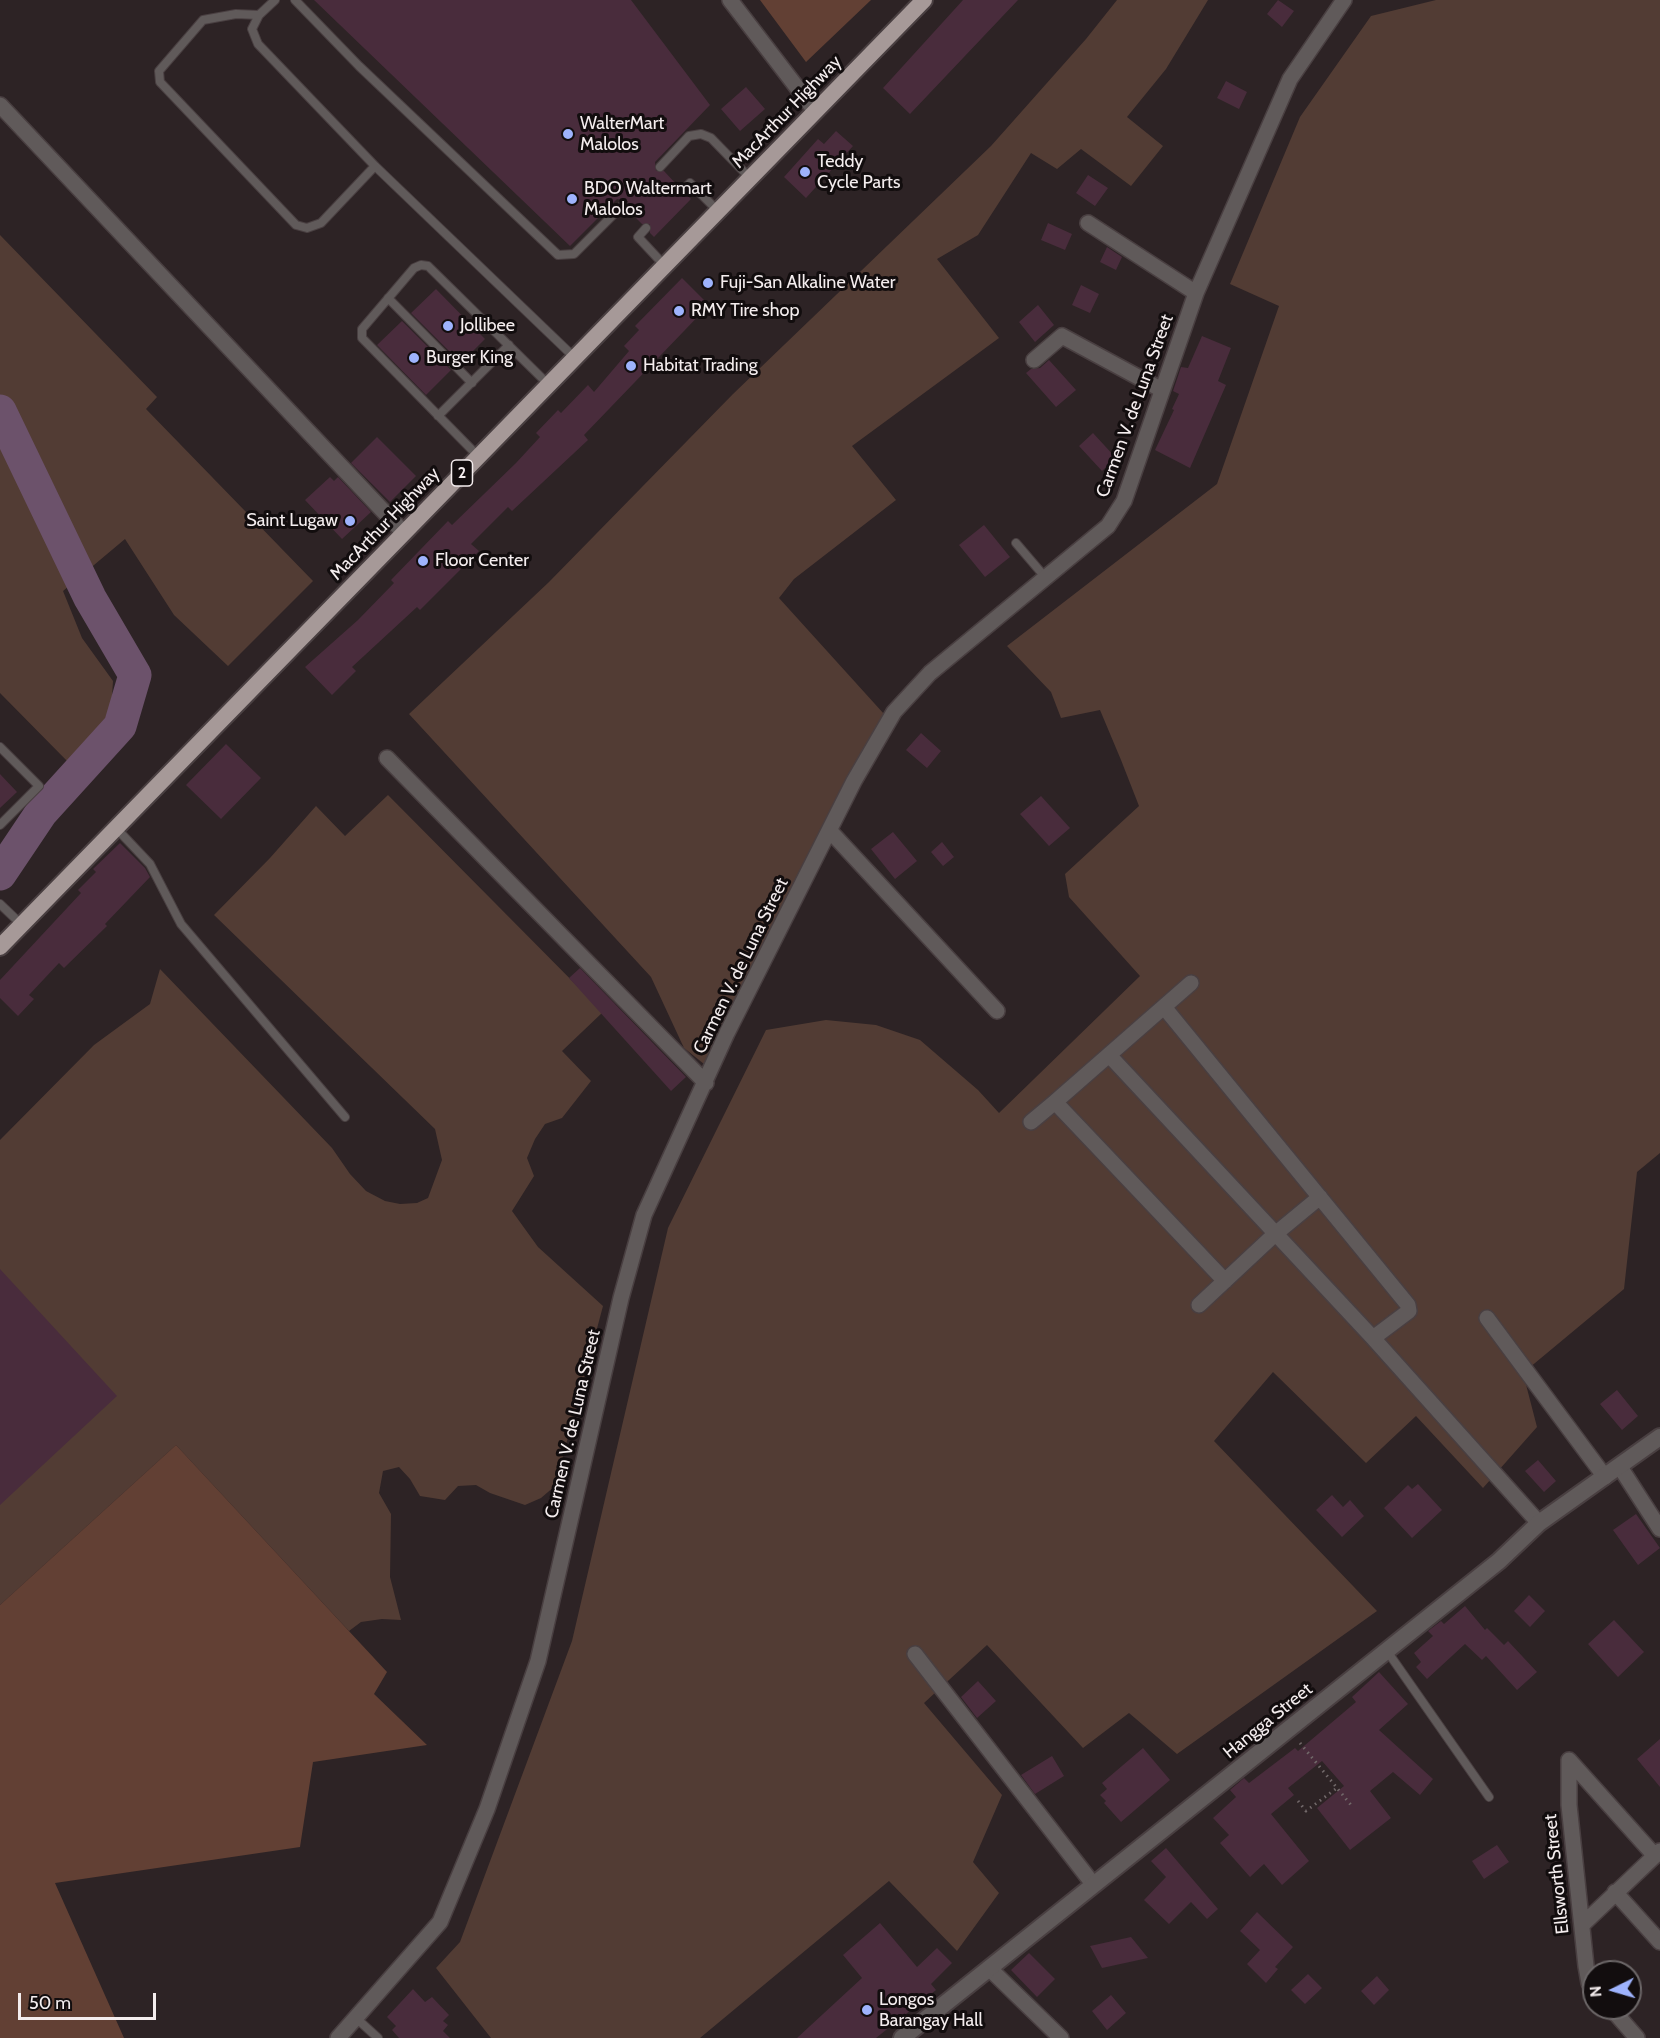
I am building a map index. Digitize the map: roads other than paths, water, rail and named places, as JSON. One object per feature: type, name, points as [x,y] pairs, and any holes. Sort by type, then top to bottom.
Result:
[{"type":"highway","name":"MacArthur Highway","points":[[0,947],[478,456],[550,386],[924,0]]},
{"type":"street","points":[[730,0],[815,111]]},
{"type":"street","name":"Carmen V. de Luna Street","points":[[338,2038],[440,1922],[487,1809],[538,1661],[621,1298],[644,1215],[727,1033],[854,781],[894,712],[930,674],[1108,526],[1124,501],[1196,293],[1290,79],[1344,0]]},
{"type":"street","points":[[0,105],[404,533]]},
{"type":"street","points":[[1088,224],[1196,293]]},
{"type":"street","points":[[1034,360],[1062,336],[1162,390]]},
{"type":"street","points":[[387,758],[706,1083]]},
{"type":"street","points":[[830,831],[997,1011]]},
{"type":"street","points":[[1031,1122],[1191,983]]},
{"type":"street","points":[[1164,1007],[1408,1305],[1409,1311],[1373,1338]]},
{"type":"street","points":[[1109,1055],[1274,1235],[1373,1338],[1539,1523]]},
{"type":"street","points":[[1055,1102],[1225,1281]]},
{"type":"street","points":[[1199,1305],[1274,1235],[1320,1197]]},
{"type":"street","points":[[1487,1318],[1605,1477]]},
{"type":"street","name":"Hangga Street","points":[[907,2037],[1093,1884],[1499,1561],[1539,1523],[1660,1437]]},
{"type":"street","points":[[1620,1467],[1660,1529]]},
{"type":"street","points":[[915,1654],[1093,1884]]},
{"type":"street","name":"Ellsworth Street","points":[[1588,1960],[1569,1805],[1569,1760],[1657,1854]]},
{"type":"street","points":[[1582,1925],[1657,1854]]},
{"type":"street","points":[[1615,1892],[1660,1942]]},
{"type":"street","points":[[989,1968],[1061,2038]]},
{"type":"street","points":[[1621,2020],[1637,2038]]},
{"type":"lane","points":[[275,0],[259,15],[252,29],[258,44],[375,166],[575,358]]},
{"type":"lane","points":[[295,0],[359,66],[558,255],[574,254],[623,206]]},
{"type":"lane","points":[[259,15],[236,14],[203,20],[159,71],[160,82],[296,225],[307,228],[321,223],[375,166]]},
{"type":"lane","points":[[660,167],[689,136],[701,134],[711,138],[750,178]]},
{"type":"lane","points":[[682,190],[690,183],[718,211]]},
{"type":"lane","points":[[646,228],[638,237],[665,266]]},
{"type":"lane","points":[[478,456],[362,338],[362,329],[414,268],[421,265],[428,266],[550,386]]},
{"type":"lane","points":[[388,298],[472,383]]},
{"type":"lane","points":[[438,416],[509,345]]},
{"type":"lane","points":[[1016,543],[1045,577]]},
{"type":"lane","points":[[0,747],[39,786],[0,825]]},
{"type":"lane","points":[[116,828],[150,864],[182,924],[345,1117]]},
{"type":"lane","points":[[0,904],[21,925]]},
{"type":"lane","points":[[1386,1650],[1489,1797]]},
{"type":"lane","points":[[356,2018],[378,2038]]},
{"type":"waterway","points":[[0,411],[90,598],[135,675],[120,726],[41,813],[0,874]]},
{"type":"place","name":"WalterMart Malolos","points":[[568,134]]},
{"type":"place","name":"Teddy Cycle Parts","points":[[805,172]]},
{"type":"place","name":"BDO Waltermart Malolos","points":[[572,199]]},
{"type":"place","name":"Fuji-San Alkaline Water","points":[[708,283]]},
{"type":"place","name":"RMY Tire shop","points":[[679,311]]},
{"type":"place","name":"Jollibee","points":[[448,326]]},
{"type":"place","name":"Burger King","points":[[414,358]]},
{"type":"place","name":"Habitat Trading","points":[[631,366]]},
{"type":"place","name":"Saint Lugaw","points":[[350,521]]},
{"type":"place","name":"Floor Center","points":[[423,561]]},
{"type":"place","name":"Longos Barangay Hall","points":[[867,2010]]}]
